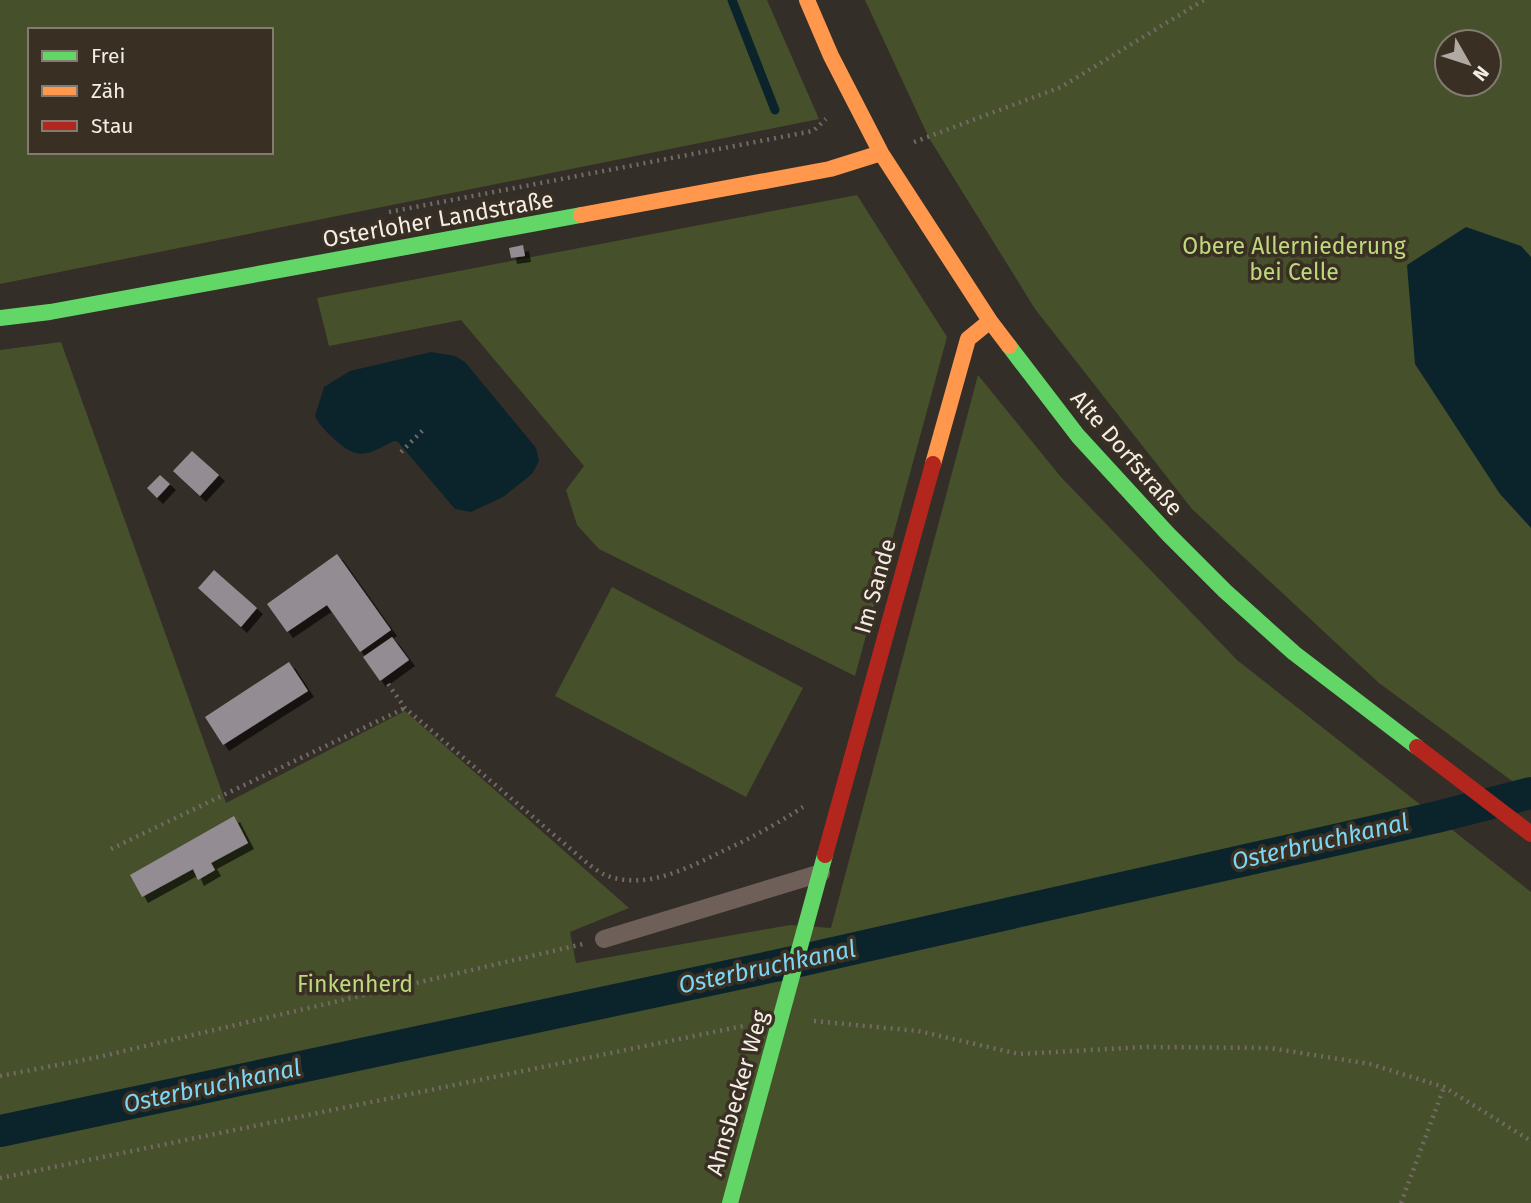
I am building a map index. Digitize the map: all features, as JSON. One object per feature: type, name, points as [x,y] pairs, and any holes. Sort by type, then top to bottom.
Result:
[{"type":"street","name":"Alte Dorfstraße","points":[[807,0],[831,56],[881,153],[990,321],[1078,436],[1168,534],[1225,591],[1294,653],[1531,834]]},
{"type":"street","name":"Osterloher Landstraße","points":[[0,318],[50,312],[518,228],[830,169],[881,153]]},
{"type":"street","name":"Im Sande","points":[[821,873],[844,779],[968,339],[990,321]]},
{"type":"street","name":"Ahnsbecker Weg","points":[[730,1203],[821,873]]},
{"type":"lane","points":[[604,939],[821,873]]},
{"type":"path","points":[[881,153],[1061,87],[1204,0]]},
{"type":"path","points":[[380,214],[813,131],[824,123],[830,109]]},
{"type":"path","points":[[401,452],[425,428]]},
{"type":"path","points":[[388,684],[405,708],[587,863],[605,875],[627,879],[653,879],[681,871],[773,827],[844,779]]},
{"type":"path","points":[[111,849],[405,708]]},
{"type":"path","points":[[0,1076],[94,1058],[604,939]]},
{"type":"path","points":[[0,1178],[782,1018],[918,1031],[1019,1054],[1144,1046],[1269,1048],[1370,1063],[1444,1087],[1531,1141]]},
{"type":"path","points":[[1401,1203],[1444,1087]]},
{"type":"green space","points":[[0,0],[767,0],[819,119],[0,284]]},
{"type":"green space","name":"Obere Allerniederung bei Celle","points":[[865,0],[1531,0],[1531,795],[1379,683],[1192,509],[1035,309],[929,138]]},
{"type":"green space","points":[[857,195],[947,337],[855,676],[599,549],[577,525],[566,490],[584,466],[461,320],[329,346],[317,298]]},
{"type":"green space","name":"Finkenherd","points":[[61,342],[226,803],[405,711],[629,908],[570,932],[576,963],[790,925],[831,928],[978,375],[1060,476],[1237,660],[1531,892],[1531,1203],[0,1203],[0,350]]},
{"type":"green space","points":[[612,587],[803,688],[746,797],[555,696]]},
{"type":"water","points":[[1466,227],[1521,246],[1531,257],[1531,528],[1500,494],[1415,364],[1407,265]]},
{"type":"water","points":[[431,352],[455,356],[465,362],[536,448],[539,461],[532,474],[503,497],[471,512],[455,509],[398,442],[394,441],[369,453],[356,453],[333,438],[315,416],[324,387],[350,371]]},
{"type":"building","points":[[523,245],[525,256],[511,258],[509,248]]},
{"type":"building","points":[[192,451],[219,475],[200,496],[173,471]]},
{"type":"building","points":[[160,475],[170,484],[157,498],[147,488]]},
{"type":"building","points":[[337,554],[391,630],[360,652],[327,605],[287,632],[267,604]]},
{"type":"building","points":[[214,570],[257,608],[241,627],[198,588]]},
{"type":"building","points":[[392,637],[409,660],[380,681],[363,657]]},
{"type":"building","points":[[289,662],[308,691],[223,745],[205,717]]},
{"type":"building","points":[[234,816],[248,843],[211,863],[215,870],[198,880],[193,869],[142,897],[130,875]]},
{"type":"waterway","points":[[732,0],[775,110]]},
{"type":"waterway","name":"Osterbruchkanal","points":[[0,1131],[803,960],[1437,817],[1531,793]]},
{"type":"traffic: fast","points":[[0,318],[50,312],[581,215]]},
{"type":"traffic: fast","points":[[1009,346],[1078,436],[1168,534],[1225,591],[1294,653],[1417,747]]},
{"type":"traffic: fast","points":[[730,1203],[825,855]]},
{"type":"traffic: slow","points":[[807,0],[831,56],[881,153],[1009,346]]},
{"type":"traffic: slow","points":[[581,215],[830,169],[881,153]]},
{"type":"traffic: slow","points":[[933,464],[968,339],[990,321]]},
{"type":"traffic: jam","points":[[825,855],[933,464]]},
{"type":"traffic: jam","points":[[1417,747],[1531,834]]}]
